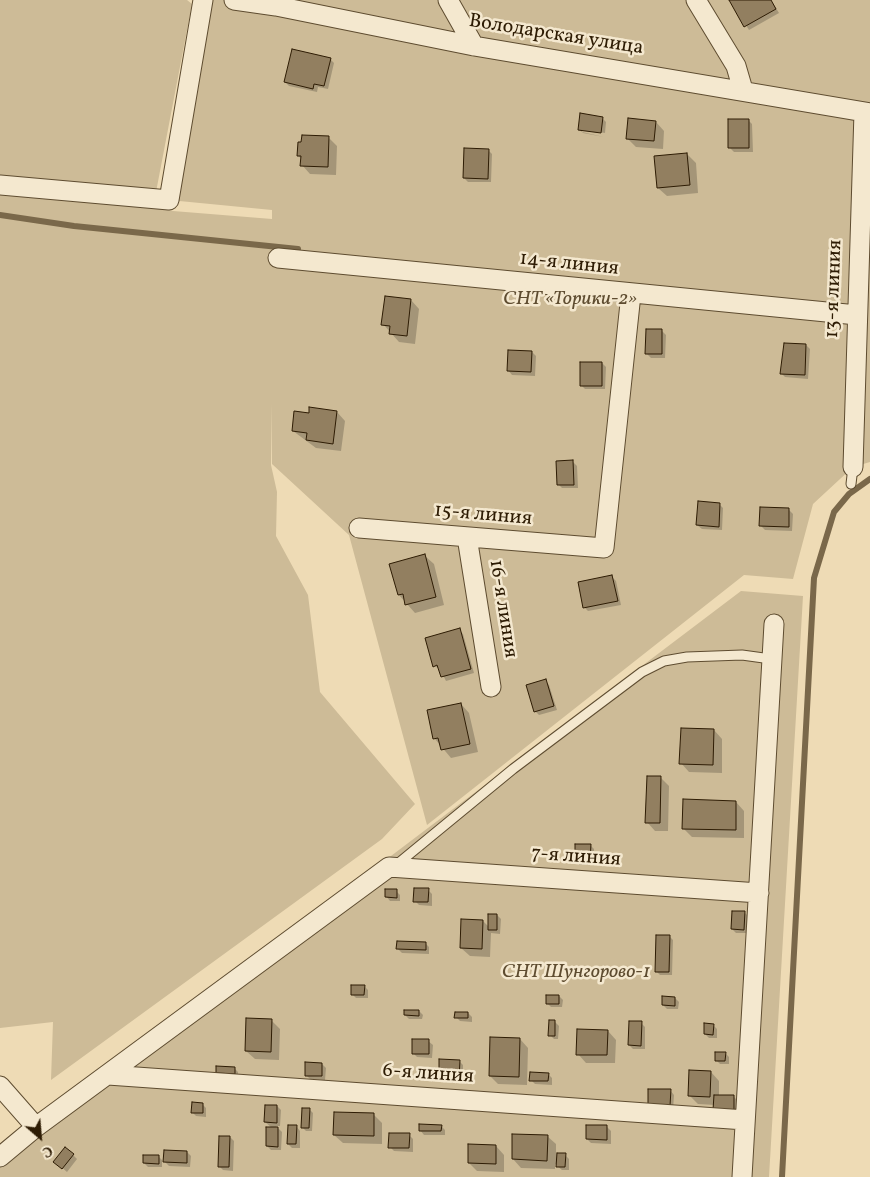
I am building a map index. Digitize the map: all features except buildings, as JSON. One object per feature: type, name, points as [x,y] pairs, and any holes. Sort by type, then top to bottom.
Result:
[{"type":"street","points":[[0,185],[169,200],[203,0]]},
{"type":"street","name":"Володарская улица","points":[[234,0],[276,6],[474,46],[867,112]]},
{"type":"street","points":[[448,0],[474,46]]},
{"type":"street","points":[[696,0],[736,66],[743,90]]},
{"type":"street","name":"13-я линия","points":[[852,476],[857,315],[864,278],[867,112]]},
{"type":"street","name":"14-я линия","points":[[278,258],[857,315]]},
{"type":"street","name":"15-я линия","points":[[359,528],[604,548],[631,294]]},
{"type":"street","name":"16-я линия","points":[[467,537],[491,687]]},
{"type":"street","points":[[742,1177],[774,624]]},
{"type":"street","points":[[0,1157],[36,1128],[391,867]]},
{"type":"street","name":"7-я линия","points":[[391,867],[759,893]]},
{"type":"street","name":"6-я линия","points":[[108,1075],[745,1120]]},
{"type":"street","points":[[0,1086],[36,1128]]},
{"type":"lane","points":[[391,867],[513,769],[642,672],[664,661],[687,657],[742,655],[771,659]]},
{"type":"green space","points":[[0,0],[187,0],[192,4],[156,192],[0,176]]},
{"type":"green space","name":"СНТ «Торики-2»","points":[[203,0],[870,0],[870,462],[853,467],[813,504],[793,579],[744,575],[427,825],[349,535],[272,464],[271,403],[271,465],[277,492],[276,536],[308,595],[320,692],[415,804],[382,839],[51,1080],[53,1022],[0,1028],[0,190],[149,202],[173,211],[272,219],[272,210],[169,200]]},
{"type":"green space","name":"СНТ Шунгорово-1","points":[[741,591],[803,596],[769,1177],[0,1177],[0,1152]]},
{"type":"waterway","points":[[0,215],[74,226],[298,249]]},
{"type":"waterway","points":[[782,1177],[814,578],[834,512],[849,494],[870,479]]}]
